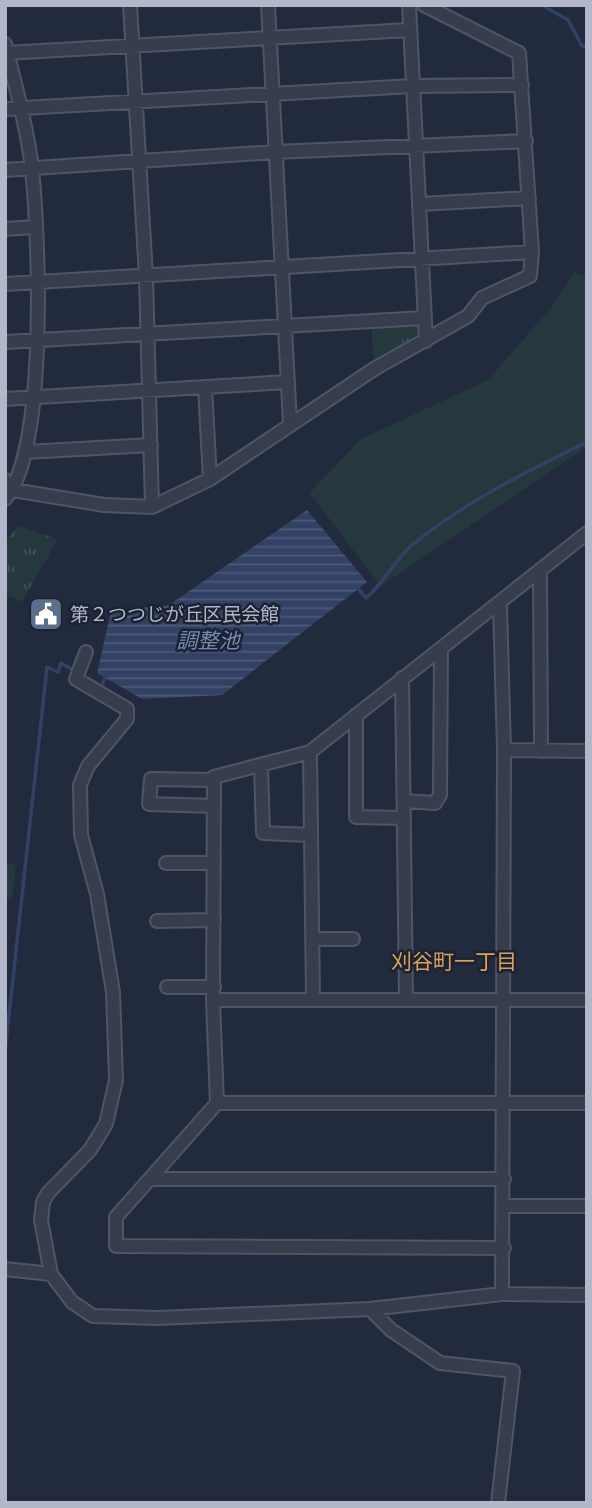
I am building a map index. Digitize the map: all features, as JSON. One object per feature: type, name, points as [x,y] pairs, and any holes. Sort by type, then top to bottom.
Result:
[{"type":"street","points":[[130,5],[146,276],[152,507]]},
{"type":"street","points":[[268,5],[290,423]]},
{"type":"street","points":[[409,5],[426,341]]},
{"type":"street","points":[[409,30],[132,48],[6,50],[32,168],[38,340],[26,452],[8,489],[104,506],[152,507],[210,480],[290,423],[468,316],[482,298],[530,276],[532,252],[519,53],[424,5]]},
{"type":"street","points":[[5,109],[413,86],[522,85]]},
{"type":"street","points":[[5,170],[275,152],[526,141]]},
{"type":"street","points":[[420,204],[529,198]]},
{"type":"street","points":[[5,229],[34,228]]},
{"type":"street","points":[[5,284],[532,252]]},
{"type":"street","points":[[5,342],[285,323],[424,318]]},
{"type":"street","points":[[5,399],[288,382]]},
{"type":"street","points":[[205,387],[210,480]]},
{"type":"street","points":[[26,452],[152,445]]},
{"type":"street","points":[[504,1248],[116,1246],[116,1217],[217,1102],[214,777],[310,752],[402,678],[500,605],[587,533]]},
{"type":"street","points":[[540,571],[541,751]]},
{"type":"street","points":[[500,605],[504,750],[502,1294]]},
{"type":"street","points":[[404,801],[435,803],[440,795],[441,649]]},
{"type":"street","points":[[86,652],[76,679],[127,709],[127,719],[88,766],[80,785],[78,814],[97,894],[113,992],[116,1080],[106,1124],[90,1150],[48,1193],[43,1202],[41,1220],[51,1274],[72,1302],[93,1316],[158,1318],[370,1309],[502,1294],[587,1295]]},
{"type":"street","points":[[402,678],[406,999]]},
{"type":"street","points":[[356,715],[356,817],[404,818]]},
{"type":"street","points":[[504,750],[587,751]]},
{"type":"street","points":[[310,752],[313,1000]]},
{"type":"street","points":[[261,765],[262,834],[311,835]]},
{"type":"street","points":[[214,780],[151,779],[149,804],[214,806]]},
{"type":"street","points":[[166,863],[214,863]]},
{"type":"street","points":[[157,921],[214,920]]},
{"type":"street","points":[[312,939],[354,939]]},
{"type":"street","points":[[167,987],[313,1000],[587,1000]]},
{"type":"street","points":[[217,1102],[587,1103]]},
{"type":"street","points":[[150,1179],[503,1179]]},
{"type":"street","points":[[503,1206],[587,1206]]},
{"type":"street","points":[[5,1269],[51,1274]]},
{"type":"street","points":[[370,1309],[391,1329],[440,1363],[513,1371],[498,1503]]},
{"type":"green space","points":[[574,272],[587,278],[587,447],[381,586],[309,493],[361,439],[488,380],[553,305]]},
{"type":"green space","points":[[424,318],[426,341],[374,369],[371,320]]},
{"type":"green space","points":[[18,526],[58,539],[22,602],[5,594],[5,541]]},
{"type":"green space","points":[[5,864],[16,864],[12,899],[5,898]]},
{"type":"water","name":"調整池","points":[[307,510],[367,582],[222,695],[142,699],[97,673],[111,611],[169,605]]},
{"type":"waterway","points":[[542,5],[568,20],[582,46],[587,46]]},
{"type":"waterway","points":[[357,587],[366,598],[411,546],[452,515],[587,442]]},
{"type":"waterway","points":[[5,1052],[47,667],[58,672],[61,663],[101,686],[107,675]]},
{"type":"place","name":"第２つつじが丘区民会館","points":[[46,614]]},
{"type":"district","name":"刈谷町一丁目","points":[[454,962]]}]
